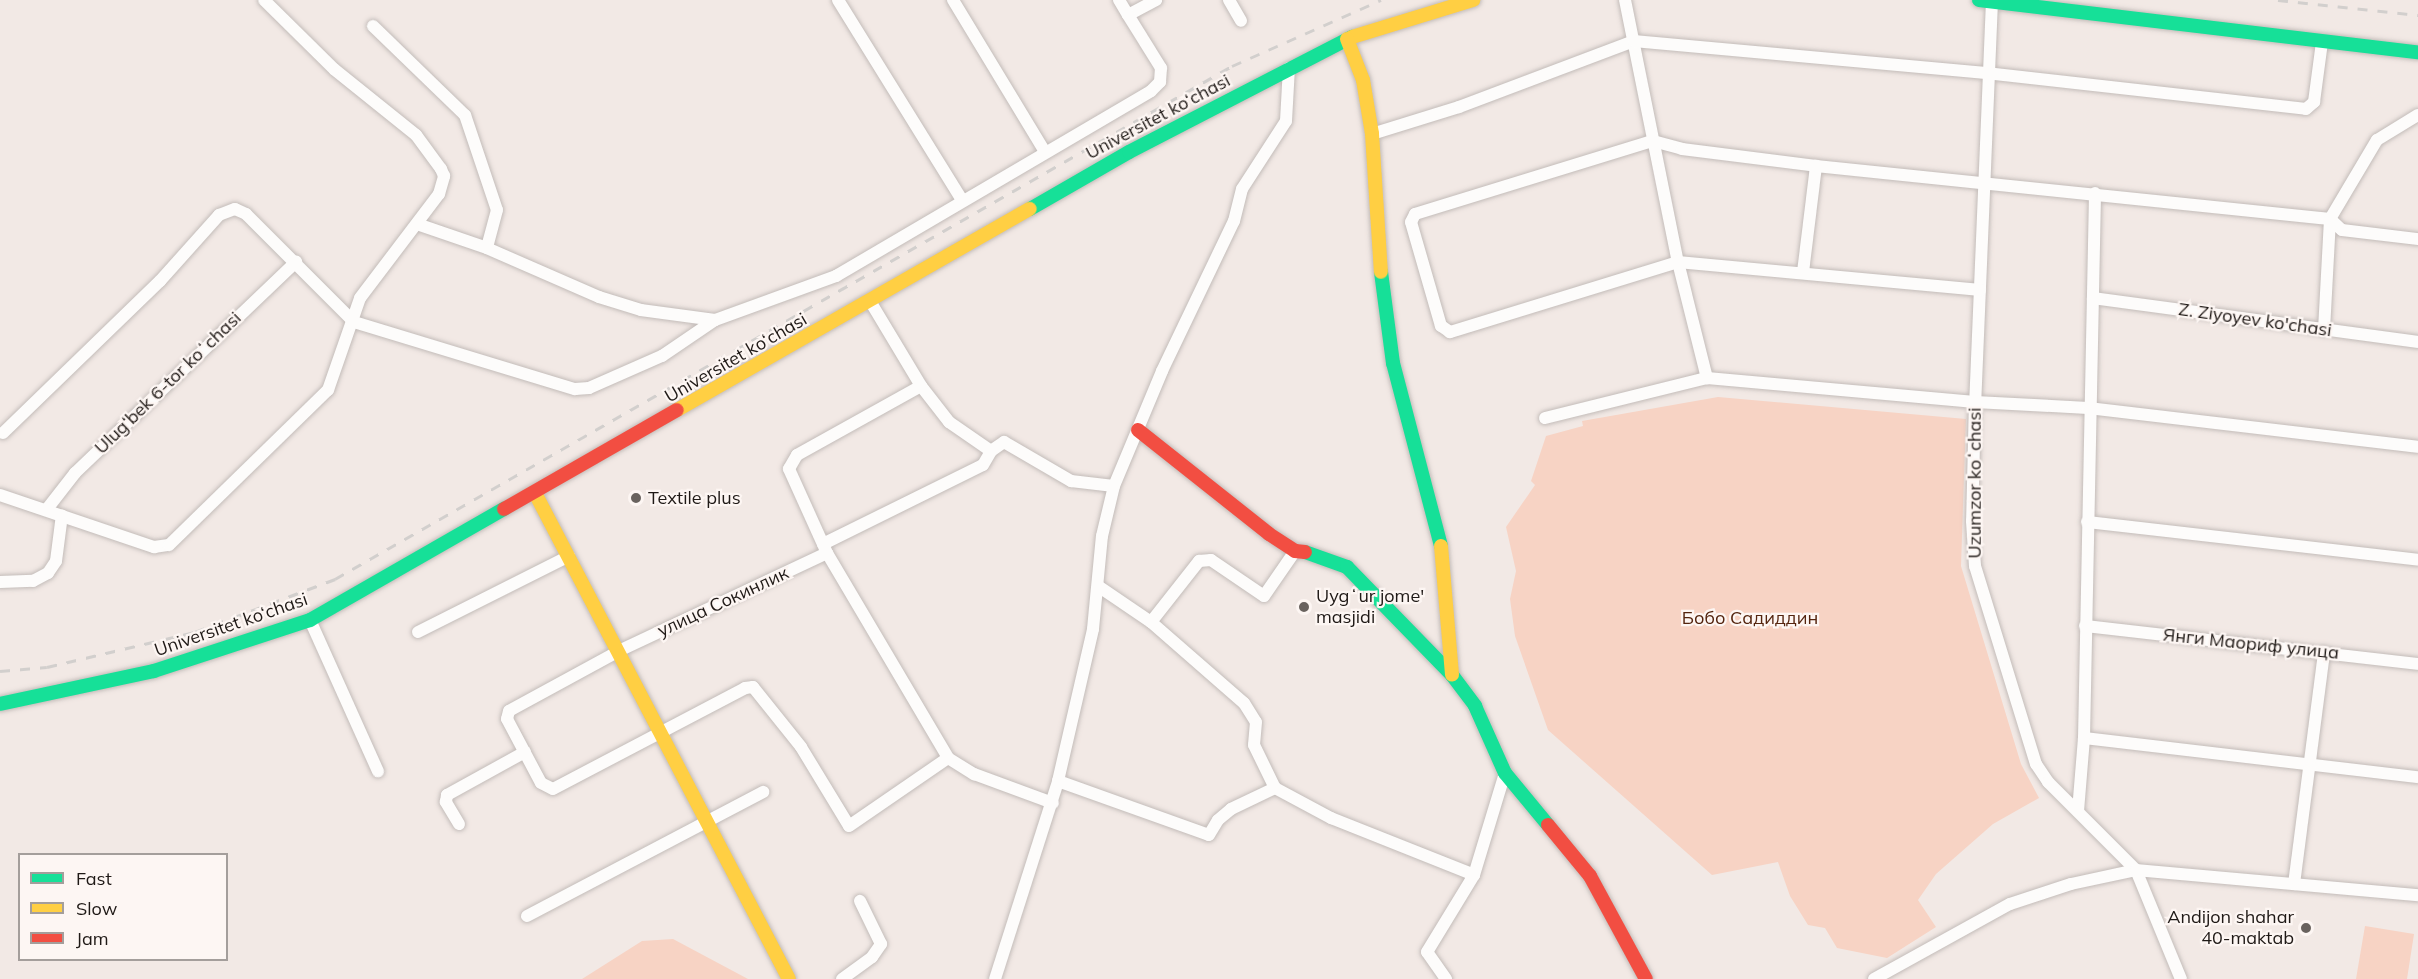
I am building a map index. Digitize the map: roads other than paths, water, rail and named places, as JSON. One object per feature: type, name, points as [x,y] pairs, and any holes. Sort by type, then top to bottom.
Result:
[{"type":"main road","name":"Universitet kо‘chasi","points":[[0,704],[154,670],[310,620],[1129,152],[1347,39],[1473,0]]},
{"type":"main road","points":[[1985,1],[2418,52]]},
{"type":"main road","points":[[1347,39],[1363,80],[1372,134],[1380,260],[1393,363],[1441,545],[1452,675]]},
{"type":"main road","points":[[1138,430],[1215,494],[1295,551],[1318,554],[1347,567],[1452,675],[1475,706],[1505,773],[1590,876],[1646,979]]},
{"type":"main road","points":[[535,493],[789,979]]},
{"type":"street","points":[[0,495],[47,509],[154,548],[169,545],[323,396],[337,371],[360,298],[417,224],[442,186],[444,177],[436,160],[416,135],[334,69],[264,0]]},
{"type":"street","points":[[838,0],[962,200]]},
{"type":"street","points":[[953,0],[1045,152]]},
{"type":"street","points":[[3,433],[160,281],[219,215],[235,209],[246,214],[354,322],[582,389],[662,356],[715,320],[836,276],[1151,91],[1160,82],[1161,68],[1119,0]]},
{"type":"street","points":[[1128,15],[1155,0]]},
{"type":"street","points":[[1229,0],[1241,21]]},
{"type":"street","points":[[1626,0],[1678,262],[1707,378]]},
{"type":"street","name":"Uzumzor koʻchasi","points":[[1985,1],[1986,73],[1972,521],[1980,589],[2036,764],[2136,870],[2181,979]]},
{"type":"street","points":[[373,26],[465,115],[497,210],[487,248]]},
{"type":"street","points":[[1372,134],[1459,107],[1634,41],[1986,73],[2306,109],[2314,102],[2322,42]]},
{"type":"street","points":[[995,979],[1053,803],[1093,629],[1102,536],[1114,486],[1234,220],[1242,189],[1286,121],[1289,68]]},
{"type":"street","points":[[2324,330],[2330,219],[2377,140],[2418,115]]},
{"type":"street","points":[[1980,290],[1678,262],[1450,332],[1442,326],[1411,222],[1415,214],[1653,141],[1682,149],[1816,166],[2330,219],[2342,230],[2418,239]]},
{"type":"street","points":[[1803,272],[1816,166]]},
{"type":"street","points":[[2078,811],[2084,738],[2088,408],[2095,193]]},
{"type":"street","points":[[417,224],[487,248],[599,297],[641,310],[715,320]]},
{"type":"street","name":"Ulug‘bek 6-tor koʻchasi","points":[[47,509],[75,473],[296,262]]},
{"type":"street","name":"Z. Ziyoyev ko'chasi","points":[[2092,298],[2418,342]]},
{"type":"street","points":[[870,302],[921,386],[949,422],[991,451],[1004,442],[1071,481],[1114,486]]},
{"type":"street","points":[[1545,418],[1707,378],[1975,402],[2088,408],[2418,447]]},
{"type":"street","points":[[921,386],[792,461],[789,469],[825,549],[948,758],[974,774],[1053,803]]},
{"type":"street","name":"улица Сокинлик","points":[[661,732],[550,790],[541,783],[507,719],[509,711],[619,651],[825,549],[983,465],[991,451]]},
{"type":"street","points":[[0,582],[33,581],[48,573],[56,561],[62,515]]},
{"type":"street","points":[[2087,522],[2418,560]]},
{"type":"street","points":[[1151,622],[1199,561],[1211,560],[1264,596],[1295,551]]},
{"type":"street","points":[[418,632],[569,556]]},
{"type":"street","points":[[1098,586],[1151,622],[1244,703],[1256,722],[1254,745],[1275,788],[1331,818],[1474,876]]},
{"type":"street","points":[[310,620],[378,771]]},
{"type":"street","name":"Янги Маориф улица","points":[[2085,626],[2418,664]]},
{"type":"street","points":[[2294,884],[2324,652]]},
{"type":"street","points":[[661,732],[745,688],[753,687],[801,747],[849,826],[948,758]]},
{"type":"street","points":[[2084,738],[2308,762],[2418,777]]},
{"type":"street","points":[[459,824],[446,802],[447,795],[525,752]]},
{"type":"street","points":[[1446,979],[1427,951],[1474,876],[1505,773]]},
{"type":"street","points":[[1058,781],[1209,835],[1218,820],[1231,809],[1275,788]]},
{"type":"street","points":[[527,916],[763,792]]},
{"type":"street","points":[[1874,979],[2010,904],[2071,884],[2136,870],[2418,895]]},
{"type":"street","points":[[842,979],[872,957],[881,944],[860,901]]},
{"type":"railway","points":[[0,671],[47,667],[195,632],[335,579],[1232,66],[1381,0]]},
{"type":"railway","points":[[2278,0],[2418,15]]},
{"type":"place","name":"Textile plus","points":[[636,498]]},
{"type":"place","name":"Uygʻur jome' masjidi","points":[[1304,607]]},
{"type":"place","name":"Andijon shahar 40-maktab","points":[[2306,928]]},
{"type":"park label","name":"Бобо Садиддин","points":[[1750,618]]}]
